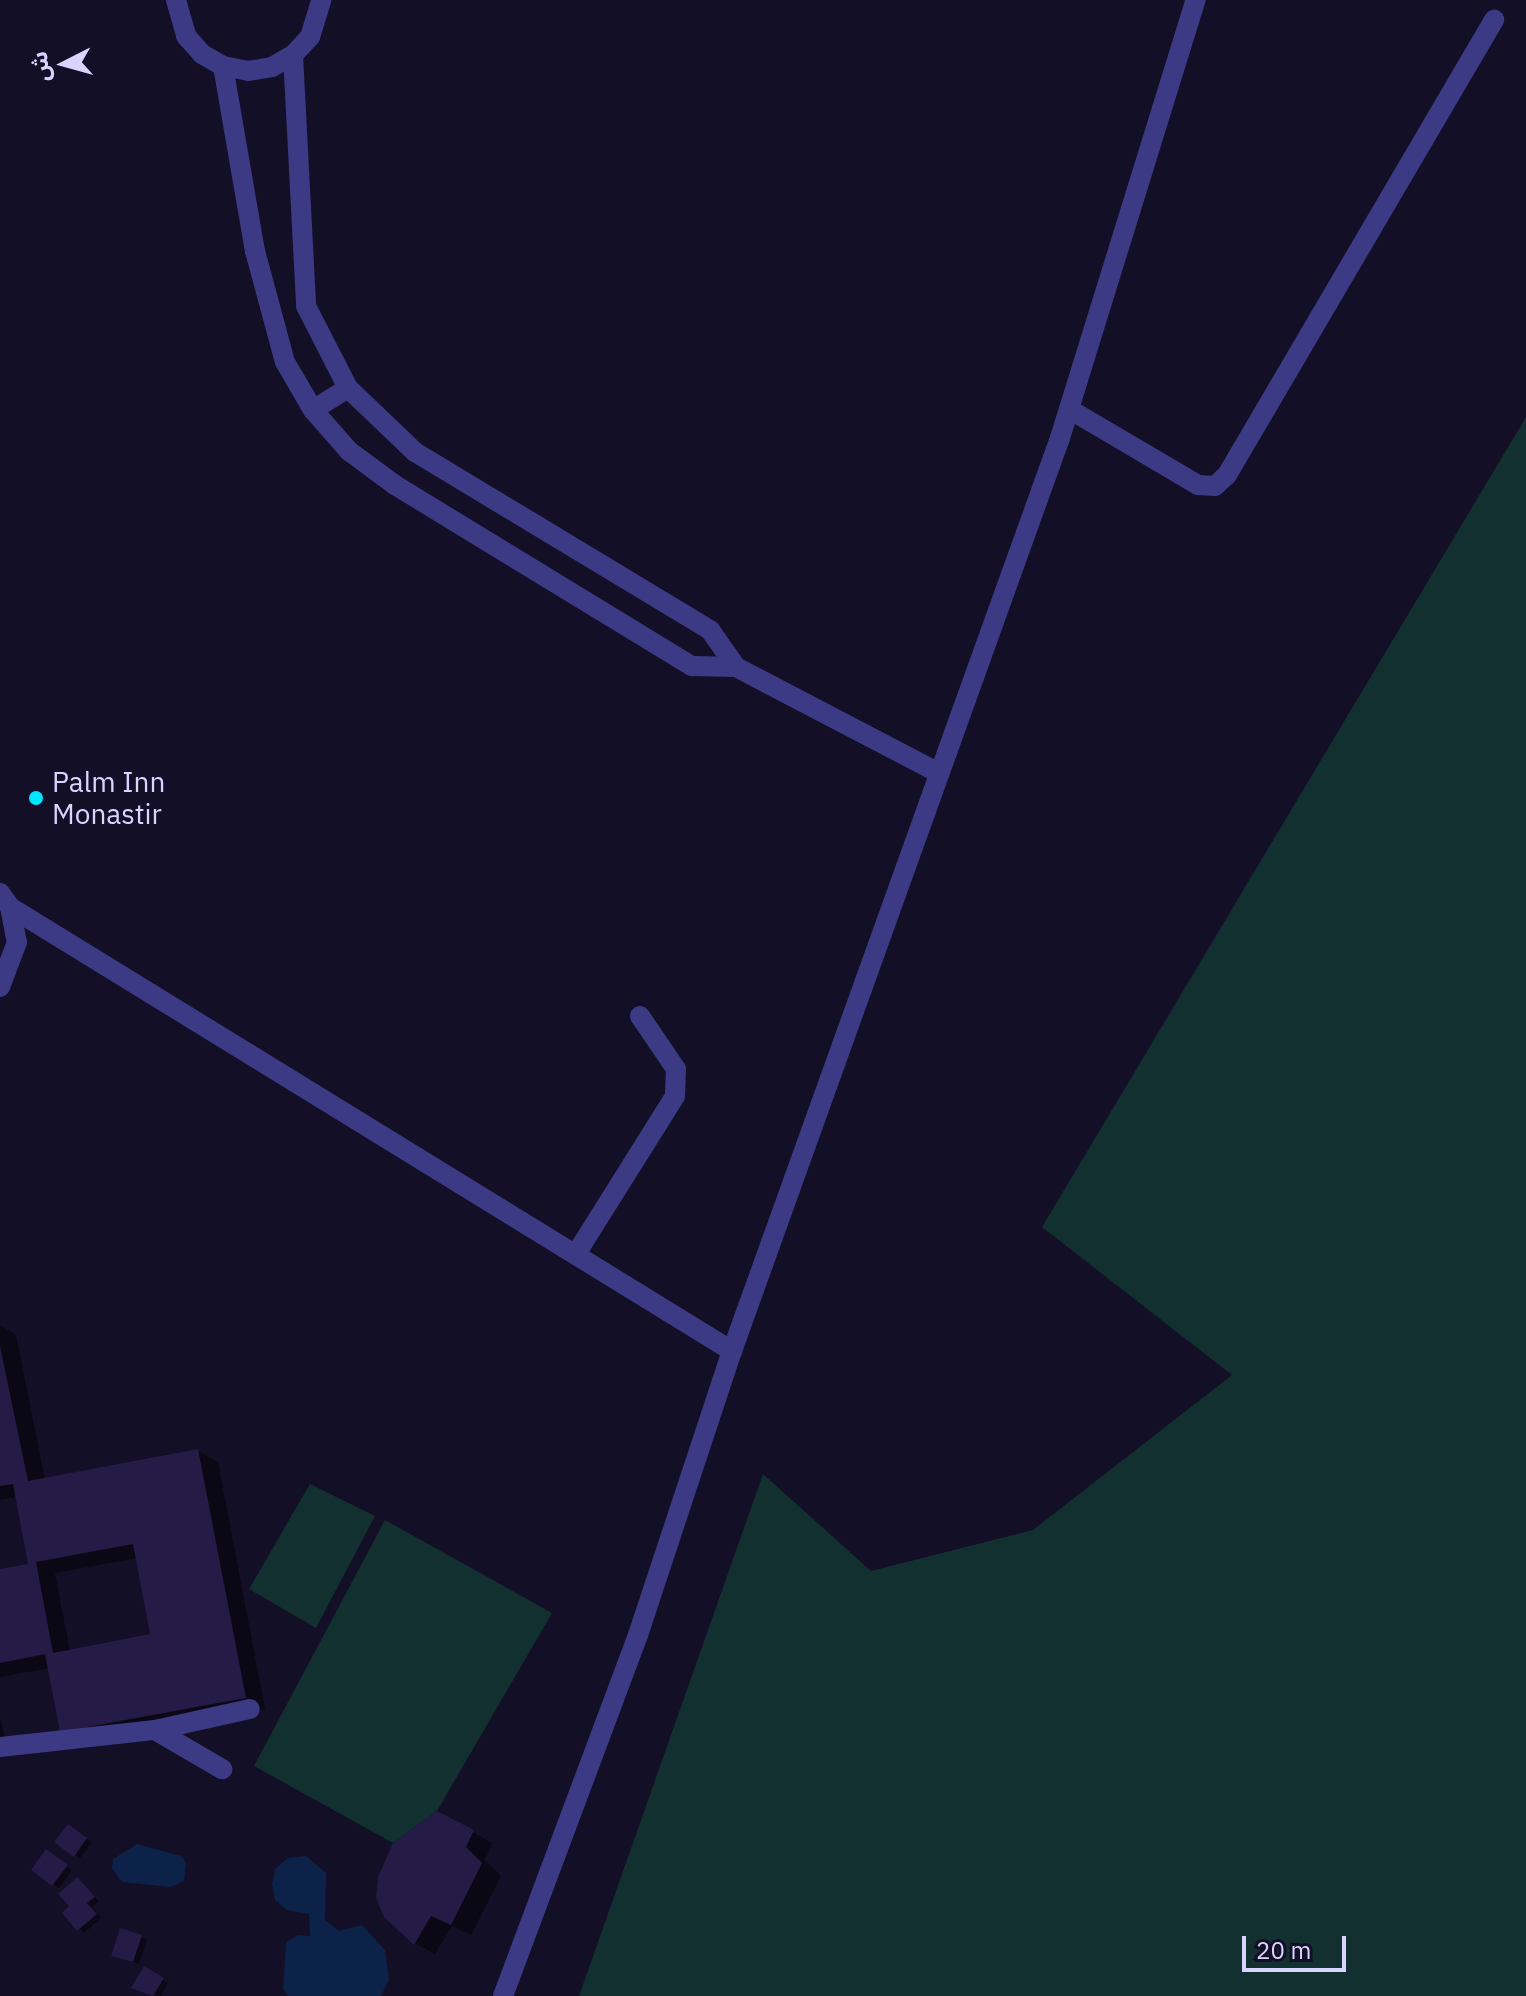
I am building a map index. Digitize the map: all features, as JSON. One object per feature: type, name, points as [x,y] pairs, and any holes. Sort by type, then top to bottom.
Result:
[{"type":"street","points":[[176,0],[186,36],[223,66],[248,71],[272,67],[293,55],[310,37],[321,0]]},
{"type":"street","points":[[503,1996],[628,1664],[732,1351],[1069,409],[1196,0]]},
{"type":"street","points":[[1069,409],[1198,485],[1215,486],[1227,475],[1494,20]]},
{"type":"street","points":[[293,55],[306,306],[348,388],[415,452],[710,630],[736,667]]},
{"type":"street","points":[[223,66],[269,313],[285,362],[313,410],[349,451],[395,485],[692,666],[736,667],[937,772]]},
{"type":"street","points":[[313,410],[348,388]]},
{"type":"street","points":[[5,900],[732,1351]]},
{"type":"street","points":[[0,987],[17,942],[5,900]]},
{"type":"street","points":[[576,1254],[675,1096],[676,1069],[640,1016]]},
{"type":"street","points":[[0,1747],[155,1730],[250,1709]]},
{"type":"street","points":[[155,1730],[222,1769]]},
{"type":"green space","points":[[1526,417],[1526,1996],[579,1996],[763,1474],[871,1571],[1033,1530],[1232,1375],[1042,1227]]},
{"type":"green space","points":[[310,1484],[375,1516],[316,1628],[249,1589]]},
{"type":"green space","points":[[385,1520],[552,1613],[437,1811],[393,1843],[254,1766]]},
{"type":"water","points":[[137,1844],[181,1856],[186,1862],[184,1881],[170,1887],[122,1882],[112,1868],[113,1859]]},
{"type":"water","points":[[306,1856],[326,1873],[325,1920],[339,1931],[362,1925],[385,1950],[389,1980],[381,1996],[288,1996],[283,1989],[286,1942],[298,1935],[310,1936],[309,1914],[287,1910],[275,1900],[272,1884],[275,1869],[288,1858]]},
{"type":"building","points":[[0,1346],[28,1481],[198,1449],[246,1698],[60,1732],[45,1654],[0,1663],[0,1569],[28,1564],[13,1484],[0,1486]],"holes":[[[133,1544],[150,1634],[53,1653],[36,1562]]]},
{"type":"building","points":[[437,1811],[474,1830],[466,1847],[482,1863],[451,1925],[431,1916],[414,1945],[384,1917],[376,1898],[378,1877],[393,1843]]},
{"type":"building","points":[[68,1824],[87,1838],[74,1857],[54,1842]]},
{"type":"building","points":[[46,1849],[68,1865],[52,1886],[31,1870]]},
{"type":"building","points":[[77,1877],[95,1897],[87,1903],[97,1914],[77,1931],[62,1913],[69,1906],[58,1894]]},
{"type":"building","points":[[120,1928],[142,1935],[133,1962],[111,1956]]},
{"type":"building","points":[[144,1966],[164,1978],[153,1996],[131,1988]]},
{"type":"place","name":"Palm Inn Monastir","points":[[36,798]]}]
